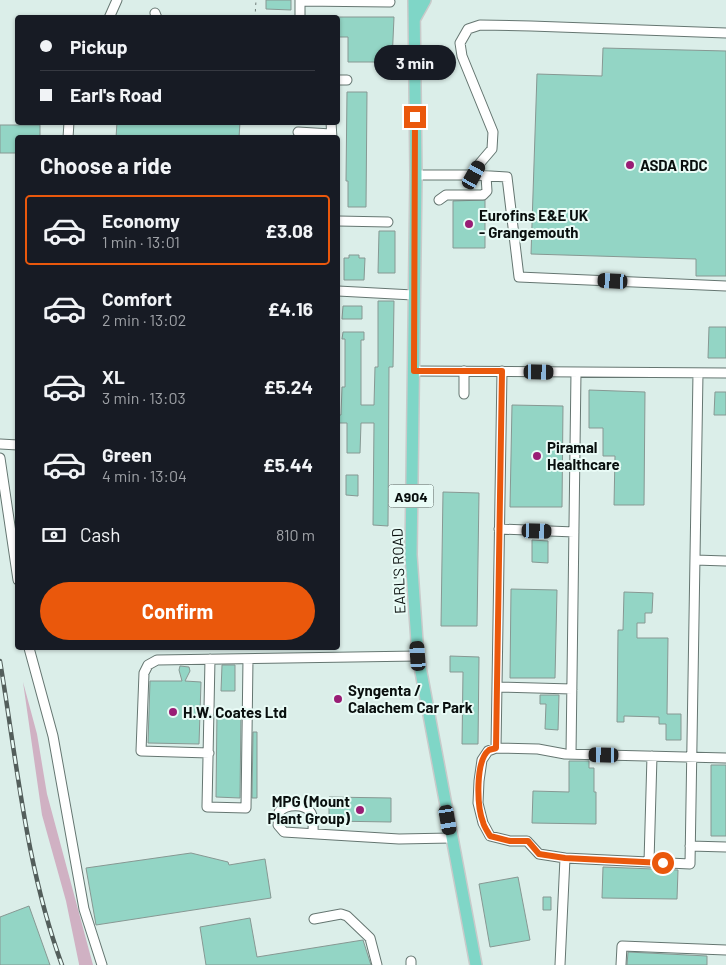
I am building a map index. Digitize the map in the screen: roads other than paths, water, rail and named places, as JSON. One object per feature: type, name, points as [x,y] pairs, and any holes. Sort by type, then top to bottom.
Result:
[{"type":"main road","name":"EARL'S ROAD","points":[[414,0],[416,175],[411,555],[418,656],[476,965]]},
{"type":"main road","name":"EARL'S ROAD","points":[[414,20],[425,0]]},
{"type":"street","points":[[110,15],[117,0]]},
{"type":"street","points":[[300,15],[300,0],[390,2]]},
{"type":"street","points":[[474,175],[480,163],[492,149],[493,132],[462,56],[460,43],[468,29],[480,25],[726,33]]},
{"type":"street","points":[[340,80],[347,80]]},
{"type":"street","points":[[298,132],[324,135]]},
{"type":"street","points":[[416,175],[507,177],[519,277],[726,286]]},
{"type":"street","points":[[439,200],[446,195],[483,195],[488,188],[486,176]]},
{"type":"street","points":[[340,220],[388,222]]},
{"type":"street","points":[[340,291],[413,294]]},
{"type":"street","points":[[414,371],[726,373]]},
{"type":"street","points":[[464,371],[464,394]]},
{"type":"street","points":[[496,748],[502,371]]},
{"type":"street","points":[[571,754],[576,372]]},
{"type":"street","points":[[698,373],[692,758],[690,846],[690,864],[565,858],[539,854],[528,841],[510,841],[490,836],[483,823],[478,803],[482,760],[488,751],[496,748],[538,749],[571,754],[692,758],[726,758]]},
{"type":"street","points":[[0,444],[15,445]]},
{"type":"street","points":[[0,458],[6,512],[15,563]]},
{"type":"street","points":[[499,529],[574,532]]},
{"type":"street","points":[[695,560],[726,561]]},
{"type":"street","points":[[30,650],[53,736],[84,908],[102,965]]},
{"type":"street","points":[[209,753],[141,751],[144,673],[148,664],[157,660],[418,656]]},
{"type":"street","points":[[210,659],[207,807],[246,808],[248,659]]},
{"type":"street","points":[[497,687],[572,689]]},
{"type":"street","points":[[649,862],[652,756]]},
{"type":"street","points":[[313,833],[399,839],[452,838]]},
{"type":"street","points":[[690,846],[726,847]]},
{"type":"street","points":[[560,965],[565,858]]},
{"type":"street","points":[[314,918],[341,914],[347,916],[370,938],[377,965]]},
{"type":"street","points":[[621,965],[622,946],[726,950]]},
{"type":"railway","points":[[0,661],[31,853],[50,928],[62,965]]},
{"type":"place","name":"ASDA RDC","points":[[630,165]]},
{"type":"place","name":"Eurofins E&E UK - Grangemouth","points":[[469,224]]},
{"type":"place","name":"Piramal Healthcare","points":[[537,456]]},
{"type":"place","name":"Syngenta / Calachem Car Park","points":[[338,699]]},
{"type":"place","name":"H.W. Coates Ltd","points":[[173,712]]},
{"type":"place","name":"MPG (Mount Plant Group)","points":[[360,810]]}]
